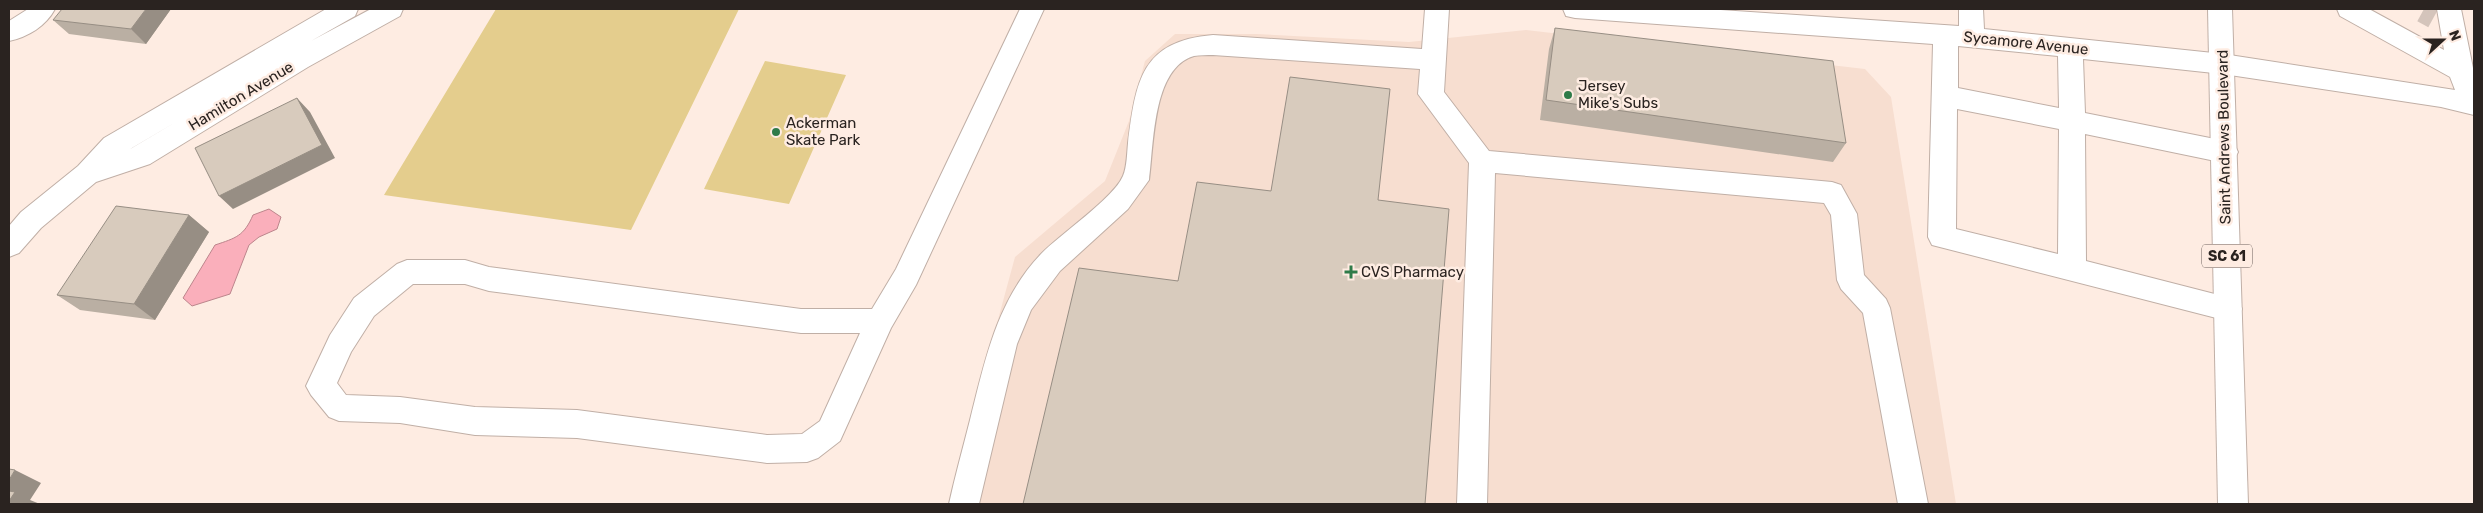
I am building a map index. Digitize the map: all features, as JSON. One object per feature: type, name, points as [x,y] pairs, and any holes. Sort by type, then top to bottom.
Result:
[{"type":"street","points":[[9,31],[37,16],[43,9]]},
{"type":"street","name":"Hamilton Avenue","points":[[9,245],[31,220],[87,174],[113,146],[346,9]]},
{"type":"street","name":"Hamilton Avenue","points":[[87,174],[141,156],[299,60],[391,9]]},
{"type":"street","points":[[880,320],[801,321],[489,279],[465,272],[407,272],[364,307],[340,344],[321,386],[339,408],[400,410],[474,421],[576,424],[767,449],[808,448],[830,431],[880,320],[906,277],[1032,9]]},
{"type":"street","points":[[1436,9],[1431,94],[1482,161],[1472,504]]},
{"type":"street","name":"Sycamore Avenue","points":[[1576,9],[1859,19],[1959,36],[2223,64],[2441,97],[2473,104]]},
{"type":"street","points":[[1971,9],[1959,36],[1946,96],[1942,237],[2228,310]]},
{"type":"street","name":"Saint Andrews Boulevard","points":[[2220,9],[2223,64],[2233,504]]},
{"type":"street","points":[[2349,9],[2461,71]]},
{"type":"street","points":[[2445,16],[2473,104]]},
{"type":"street","points":[[964,504],[1003,344],[1020,303],[1050,263],[1119,201],[1136,180],[1147,97],[1158,70],[1169,58],[1189,47],[1213,45],[1434,60]]},
{"type":"street","points":[[2070,47],[2072,269]]},
{"type":"street","points":[[1946,96],[2225,152]]},
{"type":"street","points":[[1482,161],[1832,193],[1844,214],[1851,280],[1876,308],[1913,504]]},
{"type":"shaded area","points":[[496,9],[739,9],[631,230],[384,195]]},
{"type":"shaded area","points":[[1526,30],[1865,69],[1891,97],[1956,504],[948,504],[1015,257],[1105,181],[1129,121],[1145,61],[1175,34],[1256,34],[1409,42]]},
{"type":"shaded area","name":"Ackerman Skate Park","points":[[765,61],[846,75],[789,204],[704,189]]},
{"type":"shaded area","points":[[269,209],[281,217],[277,229],[259,237],[249,245],[230,294],[192,306],[183,298],[215,245],[243,232],[253,215]]},
{"type":"building","points":[[62,9],[146,9],[131,29],[53,20]]},
{"type":"building","points":[[1555,28],[1833,61],[1846,143],[1546,100]]},
{"type":"building","points":[[1290,77],[1390,89],[1378,200],[1449,209],[1425,504],[1023,504],[1079,268],[1178,281],[1197,182],[1271,191]]},
{"type":"building","points":[[297,98],[322,145],[219,196],[195,148]]},
{"type":"building","points":[[116,206],[189,215],[134,304],[57,295]]},
{"type":"building","points":[[9,469],[15,470],[9,480]]},
{"type":"building","points":[[9,491],[15,492],[9,501]]},
{"type":"tunnel","points":[[2424,9],[2435,15]]},
{"type":"place","name":"Jersey Mike's Subs","points":[[1568,95]]},
{"type":"place","name":"Ackerman Skate Park","points":[[776,132]]},
{"type":"place","name":"CVS Pharmacy","points":[[1351,272]]}]
